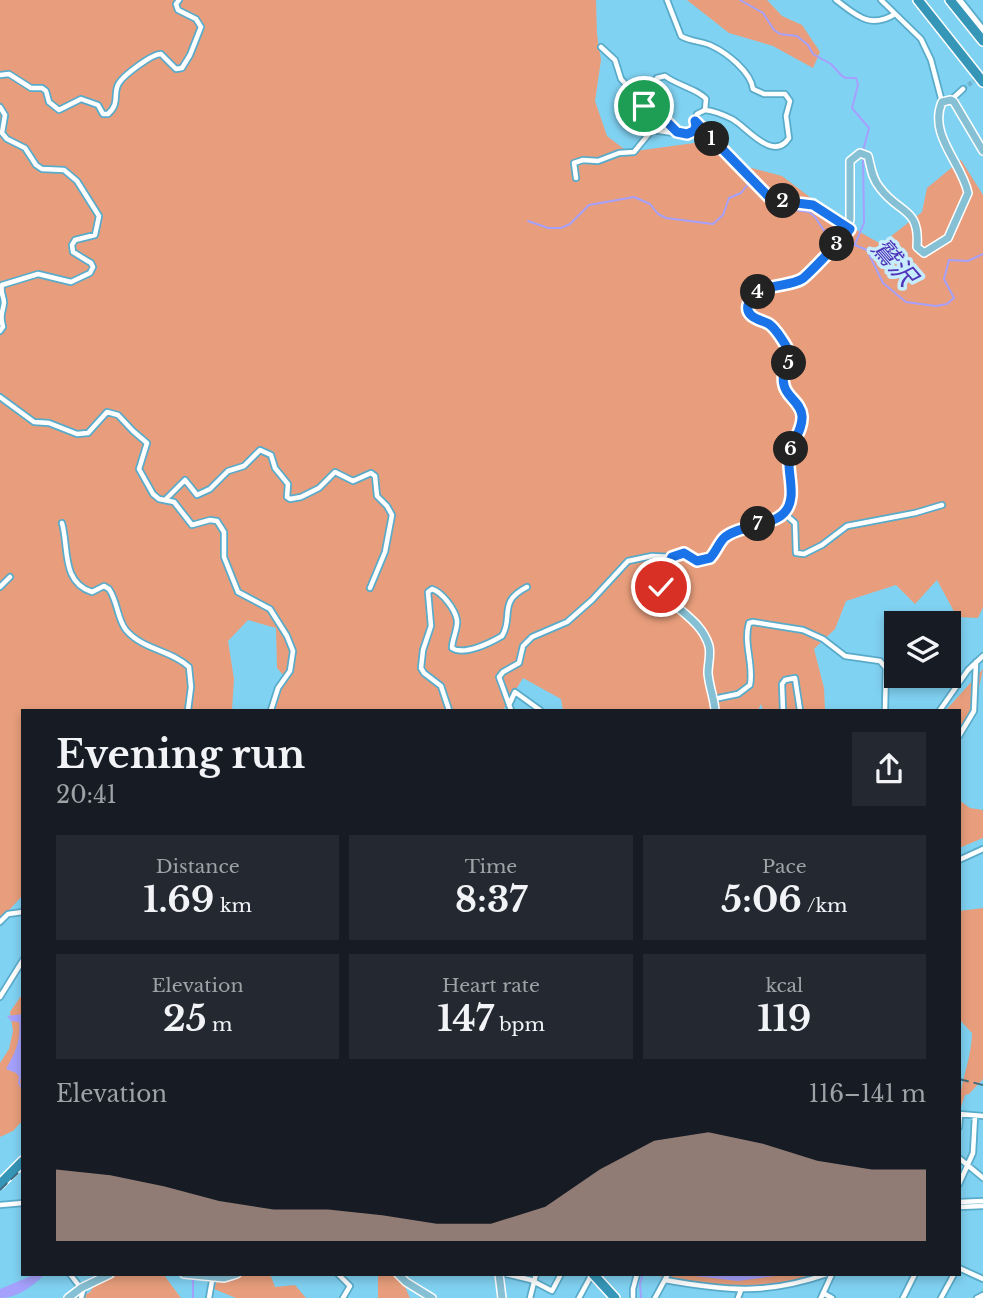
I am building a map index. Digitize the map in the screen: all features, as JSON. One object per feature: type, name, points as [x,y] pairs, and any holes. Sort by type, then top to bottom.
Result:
[{"type":"highway","points":[[918,0],[983,77]]},
{"type":"highway","points":[[950,0],[983,41]]},
{"type":"highway","points":[[1,1180],[21,1163]]},
{"type":"highway","points":[[594,1276],[615,1298]]},
{"type":"main road","points":[[715,709],[708,672],[709,647],[703,634],[661,587],[660,579],[672,557],[684,553],[697,561],[704,561],[710,558],[727,536],[785,513],[790,500],[789,457],[801,428],[802,416],[798,403],[783,384],[790,351],[769,324],[752,316],[748,311],[748,304],[757,293],[803,279],[850,229],[850,161],[860,153],[868,156],[875,182],[881,191],[916,222],[919,250],[924,253],[948,238],[968,193],[944,142],[939,114],[942,102],[951,100],[968,123],[983,151]]},
{"type":"main road","points":[[68,1298],[81,1288],[106,1276]]},
{"type":"main road","points":[[212,1276],[233,1276]]},
{"type":"main road","points":[[400,1276],[432,1298]]},
{"type":"main road","points":[[499,1276],[502,1298]]},
{"type":"street","points":[[0,75],[9,74],[32,88],[41,88],[46,91],[49,102],[59,110],[81,99],[95,104],[103,114],[108,114],[116,104],[116,90],[121,80],[152,55],[161,54],[177,69],[182,68],[201,27],[196,19],[178,10],[176,4],[179,0]]},
{"type":"street","points":[[576,178],[574,163],[583,160],[598,161],[619,153],[634,152],[652,130],[691,132],[696,126],[697,114],[705,110],[732,119],[762,143],[778,146],[786,143],[789,138],[786,116],[790,104],[785,94],[764,94],[753,89],[747,74],[722,52],[713,46],[681,36],[667,0]]},
{"type":"street","points":[[836,0],[852,14],[867,21],[895,15]]},
{"type":"street","points":[[881,0],[914,30],[926,48],[942,102]]},
{"type":"street","points":[[960,0],[983,29]]},
{"type":"street","points":[[601,47],[615,60],[621,79],[633,92],[642,93],[657,78],[665,76],[673,83],[702,94],[706,99],[705,110]]},
{"type":"street","points":[[657,78],[644,96],[644,106],[653,108],[677,132]]},
{"type":"street","points":[[951,100],[963,89]]},
{"type":"street","points":[[0,107],[5,115],[2,133],[7,139],[25,148],[42,169],[64,170],[72,175],[95,207],[99,221],[95,235],[75,240],[72,245],[73,252],[91,263],[93,267],[90,273],[71,282],[38,274],[2,285],[4,303],[0,313],[4,327],[0,331]]},
{"type":"street","points":[[695,121],[768,196],[780,201],[813,205],[850,229]]},
{"type":"street","points":[[0,397],[32,421],[49,423],[77,434],[88,433],[107,412],[118,415],[147,441],[139,471],[153,495],[174,502],[192,525],[210,520],[218,522],[224,532],[224,557],[238,592],[268,607],[293,650],[292,663],[270,709]]},
{"type":"street","points":[[166,499],[185,480],[197,495],[202,494],[228,471],[244,466],[260,450],[271,455],[275,468],[288,484],[287,498],[290,499],[319,488],[335,472],[353,481],[371,474],[376,479],[377,496],[392,514],[385,552],[370,588]]},
{"type":"street","points":[[785,513],[795,523],[796,553],[804,554],[822,545],[847,526],[942,505]]},
{"type":"street","points":[[62,523],[67,560],[73,580],[92,592],[105,586],[113,595],[126,631],[146,645],[189,667],[191,687],[188,709]]},
{"type":"street","points":[[510,709],[499,677],[519,663],[523,646],[532,637],[567,622],[592,600],[628,561],[652,556],[672,557]]},
{"type":"street","points":[[0,587],[10,577]]},
{"type":"street","points":[[449,709],[442,686],[421,668],[431,626],[428,592],[432,589],[437,591],[454,613],[457,620],[452,648],[457,652],[465,652],[502,636],[506,631],[509,603],[527,587]]},
{"type":"street","points":[[714,699],[738,694],[750,685],[746,636],[749,623],[753,622],[803,630],[823,639],[848,657],[880,661],[886,668],[885,709]]},
{"type":"street","points":[[941,709],[983,656]]},
{"type":"street","points":[[961,733],[974,711],[976,662]]},
{"type":"street","points":[[783,709],[782,684],[785,680],[795,678],[800,709]]},
{"type":"street","points":[[510,709],[515,692],[539,709]]},
{"type":"street","points":[[961,859],[983,849]]},
{"type":"street","points":[[0,922],[8,914],[21,912]]},
{"type":"street","points":[[0,997],[21,963]]},
{"type":"street","points":[[961,1114],[983,1116]]},
{"type":"street","points":[[961,1180],[973,1153],[975,1116]]},
{"type":"street","points":[[961,1160],[983,1178]]},
{"type":"street","points":[[961,1202],[983,1204]]},
{"type":"street","points":[[0,1205],[21,1203]]},
{"type":"street","points":[[961,1208],[983,1204]]},
{"type":"street","points":[[961,1269],[983,1279]]},
{"type":"street","points":[[72,1276],[83,1291],[80,1298]]},
{"type":"street","points":[[209,1298],[212,1276]]},
{"type":"street","points":[[340,1276],[350,1286],[343,1298]]},
{"type":"street","points":[[513,1276],[535,1282],[552,1291],[560,1276]]},
{"type":"street","points":[[530,1298],[536,1276]]},
{"type":"street","points":[[579,1298],[591,1276]]},
{"type":"street","points":[[633,1298],[636,1276]]},
{"type":"street","points":[[656,1298],[666,1278],[741,1290],[780,1287],[822,1276]]},
{"type":"street","points":[[829,1276],[822,1296],[832,1298]]},
{"type":"street","points":[[903,1298],[914,1276]]},
{"type":"street","points":[[941,1298],[953,1276]]},
{"type":"street","points":[[738,1298],[741,1290]]},
{"type":"street","points":[[977,1298],[983,1295]]},
{"type":"shaded area","points":[[0,0],[596,0],[601,60],[595,101],[607,136],[628,152],[724,139],[744,166],[782,176],[844,223],[881,244],[922,212],[927,188],[961,160],[983,195],[983,607],[978,618],[961,617],[961,611],[954,611],[937,580],[915,604],[896,585],[846,601],[835,629],[814,649],[824,688],[825,709],[763,709],[761,704],[758,709],[563,709],[561,699],[523,678],[504,709],[275,709],[285,677],[277,668],[276,628],[248,620],[228,641],[234,679],[232,709],[21,709],[21,897],[0,920]]},
{"type":"shaded area","points":[[687,0],[767,0],[782,16],[802,25],[820,52],[813,68],[773,46],[729,33]]},
{"type":"shaded area","points":[[983,669],[974,711],[961,732],[961,709],[947,709]]},
{"type":"shaded area","points":[[961,801],[970,808],[983,810],[983,838],[961,847]]},
{"type":"shaded area","points":[[983,908],[983,1079],[965,1095],[961,1107],[961,1092],[972,1033],[961,1021],[961,911]]},
{"type":"shaded area","points":[[21,996],[21,1122],[13,1131],[0,1137],[0,1063],[9,1049],[13,1031],[10,1012]]},
{"type":"shaded area","points":[[21,1014],[21,1079],[16,1073],[6,1069],[17,1047],[19,1035],[19,1022],[11,1021],[7,1016]]},
{"type":"shaded area","points":[[31,1276],[43,1276],[13,1296],[0,1298],[0,1289]]},
{"type":"shaded area","points":[[112,1276],[165,1276],[181,1298],[79,1298],[90,1292],[96,1283]]},
{"type":"shaded area","points":[[238,1276],[271,1276],[275,1287],[295,1285],[306,1298],[236,1298],[214,1289],[217,1281],[232,1281]]},
{"type":"shaded area","points":[[378,1276],[395,1276],[400,1279],[410,1298],[378,1298]]},
{"type":"shaded area","points":[[659,1276],[814,1276],[757,1289],[727,1289]]},
{"type":"shaded area","points":[[694,1276],[775,1276],[738,1281]]},
{"type":"waterway","points":[[740,0],[763,13],[774,30],[780,34],[797,36],[808,45],[813,54],[831,64],[842,76],[856,78],[858,85],[852,108],[869,128],[863,151]]},
{"type":"waterway","points":[[855,244],[864,223],[863,157]]},
{"type":"waterway","points":[[528,221],[548,228],[561,228],[570,224],[589,205],[634,197],[650,204],[658,214],[666,218],[713,224],[723,215],[729,198],[741,193],[749,183],[775,207],[809,212],[827,235],[839,239]]},
{"type":"waterway","name":"鷲沢","points":[[845,241],[867,250],[883,283],[906,302],[936,306],[947,304],[954,298],[944,279],[949,260],[968,261],[983,254]]},
{"type":"waterway","points":[[20,1076],[21,1086]]},
{"type":"waterway","points":[[974,1203],[983,1204]]},
{"type":"waterway","points":[[641,1298],[642,1276]]},
{"type":"waterway","points":[[193,1278],[193,1298]]},
{"type":"tunnel","points":[[963,89],[979,77]]},
{"type":"railway","points":[[961,1080],[983,1085]]},
{"type":"railway","points":[[0,1190],[21,1170]]},
{"type":"route","points":[[644,106],[653,108],[681,134],[694,131],[695,121],[768,196],[780,201],[807,202],[850,229],[803,279],[768,288],[751,297],[748,304],[748,311],[752,316],[777,331],[790,351],[789,366],[783,384],[798,403],[802,416],[801,428],[789,457],[789,506],[780,517],[727,536],[714,554],[704,561],[697,561],[684,553],[672,557],[660,579],[661,587]]}]
